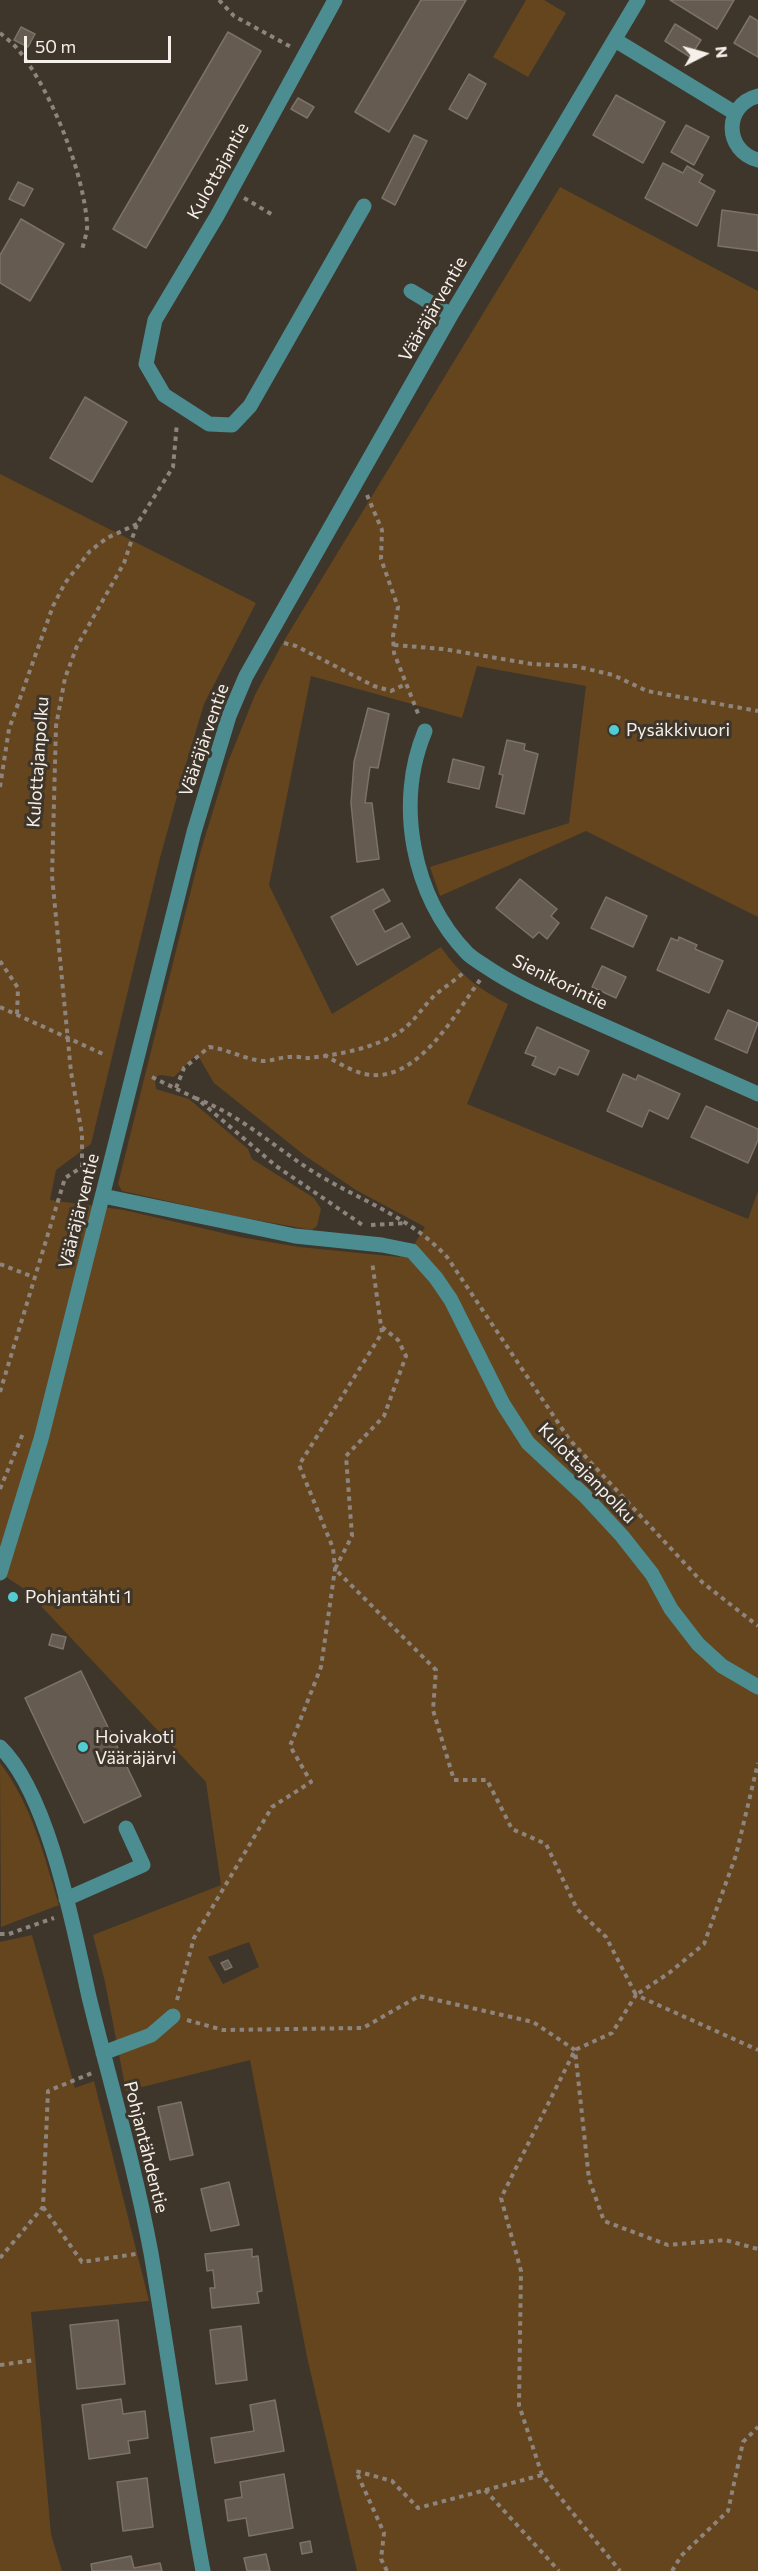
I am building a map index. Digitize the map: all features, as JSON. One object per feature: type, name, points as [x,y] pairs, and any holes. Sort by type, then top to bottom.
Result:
[{"type":"street","name":"Kulottajantie","points":[[178,405],[164,395],[146,364],[155,320],[231,190],[335,0]]},
{"type":"street","name":"Vääräjärventie","points":[[0,1573],[41,1439],[103,1196],[102,1169],[194,832],[229,716],[252,666],[451,315],[638,0]]},
{"type":"street","points":[[615,40],[735,113]]},
{"type":"street","points":[[758,96],[741,104],[732,122],[734,142],[747,156],[758,160]]},
{"type":"street","points":[[178,405],[208,424],[232,425],[242,415],[250,406],[364,206]]},
{"type":"street","points":[[411,291],[451,315]]},
{"type":"street","name":"Sienikorintie","points":[[424,731],[411,777],[410,823],[417,860],[429,895],[444,924],[467,954],[513,985],[758,1094]]},
{"type":"street","name":"Kulottajanpolku","points":[[103,1196],[296,1236],[369,1243],[412,1251],[436,1278],[451,1300],[519,1431],[537,1452],[600,1512],[638,1555],[685,1630],[722,1666],[758,1687]]},
{"type":"street","name":"Pohjantähdentie","points":[[0,1748],[10,1757],[29,1788],[46,1832],[67,1906],[150,2252],[188,2494],[203,2571]]},
{"type":"street","points":[[67,1906],[143,1865],[126,1828]]},
{"type":"street","points":[[104,2061],[151,2036],[172,2016]]},
{"type":"path","points":[[219,0],[234,16],[294,48],[303,56]]},
{"type":"path","points":[[0,33],[19,50],[34,72],[60,124],[79,176],[87,225],[82,250]]},
{"type":"path","points":[[231,190],[273,215]]},
{"type":"path","name":"Kulottajanpolku","points":[[82,1167],[82,1134],[71,1072],[70,1040],[56,932],[52,876],[56,726],[65,678],[77,646],[124,563],[137,524],[173,467],[178,405]]},
{"type":"path","points":[[366,492],[382,530],[381,559],[398,607],[394,653],[424,731]]},
{"type":"path","points":[[0,787],[9,729],[53,606],[64,583],[79,563],[101,542],[137,524]]},
{"type":"path","points":[[279,642],[296,646],[374,686],[391,691],[406,684]]},
{"type":"path","points":[[394,645],[443,649],[532,664],[575,666],[613,675],[647,691],[758,711]]},
{"type":"path","points":[[176,1088],[184,1068],[210,1047],[219,1048],[238,1056],[265,1061],[323,1055],[361,1048],[400,1031],[476,959]]},
{"type":"path","points":[[0,961],[18,988],[17,1015]]},
{"type":"path","points":[[323,1055],[365,1074],[379,1076],[414,1062],[452,1020],[489,968]]},
{"type":"path","points":[[0,1007],[103,1054]]},
{"type":"path","points":[[152,1077],[206,1106],[288,1175],[364,1226],[388,1246]]},
{"type":"path","points":[[97,1157],[102,1169]]},
{"type":"path","points":[[0,1392],[65,1178],[82,1167],[102,1169]]},
{"type":"path","points":[[92,1176],[102,1169]]},
{"type":"path","points":[[364,1226],[408,1223]]},
{"type":"path","points":[[369,1243],[382,1333],[299,1465],[333,1548],[335,1569],[321,1667],[290,1746],[311,1782],[272,1807],[194,1938],[172,2016],[223,2030],[363,2028],[419,1996],[533,2022],[575,2050]]},
{"type":"path","points":[[0,1264],[36,1278]]},
{"type":"path","points":[[335,1569],[352,1536],[346,1456],[384,1416],[406,1356],[398,1340],[381,1327]]},
{"type":"path","points":[[0,1489],[25,1429]]},
{"type":"path","points":[[335,1569],[436,1670],[433,1710],[454,1780],[487,1780],[512,1829],[546,1844],[577,1909],[606,1937],[636,1995],[758,2050]]},
{"type":"path","points":[[620,2571],[542,2475],[519,2405],[521,2271],[501,2198],[575,2050],[612,2033],[636,1995],[704,1944],[736,1855],[758,1763]]},
{"type":"path","points":[[0,1934],[9,1934],[67,1906]]},
{"type":"path","points":[[575,2050],[589,2179],[604,2221],[668,2245],[725,2240],[758,2248]]},
{"type":"path","points":[[104,2061],[48,2091],[43,2206],[82,2262],[150,2252]]},
{"type":"path","points":[[0,2258],[2,2252],[43,2206]]},
{"type":"path","points":[[0,2365],[35,2360]]},
{"type":"path","points":[[672,2571],[681,2556],[728,2511],[743,2442],[758,2427]]},
{"type":"path","points":[[387,2571],[381,2559],[384,2533],[356,2470],[392,2481],[418,2508],[542,2475]]},
{"type":"path","points":[[485,2490],[559,2571]]},
{"type":"shaded area","points":[[526,0],[544,0],[566,13],[528,77],[493,57]]},
{"type":"shaded area","points":[[560,187],[758,291],[758,917],[586,831],[440,896],[430,867],[569,823],[586,686],[477,666],[462,718],[311,676],[269,885],[332,1014],[441,947],[455,966],[471,980],[508,1004],[467,1104],[748,1219],[758,1191],[758,2571],[357,2571],[307,2357],[250,2060],[126,2091],[105,1982],[93,1935],[221,1885],[206,1782],[26,1590],[0,1573],[0,474],[256,603],[204,704],[160,858],[91,1144],[56,1170],[50,1200],[124,1210],[240,1237],[299,1247],[399,1257],[412,1248],[425,1227],[356,1190],[304,1155],[214,1083],[197,1054],[174,1077],[157,1076],[156,1089],[189,1099],[248,1149],[252,1159],[314,1198],[321,1209],[317,1226],[312,1230],[239,1217],[122,1191],[118,1184],[201,850],[228,762],[255,695],[282,644]],"holes":[[[249,1942],[259,1967],[223,1984],[208,1957]]]},
{"type":"shaded area","points":[[0,1763],[29,1813],[59,1905],[1,1927]]},
{"type":"shaded area","points":[[32,1935],[75,2088],[94,2081],[149,2301],[31,2312],[51,2534],[62,2571],[0,2571],[0,1942]]},
{"type":"building","points":[[421,0],[466,0],[389,132],[355,112]]},
{"type":"building","points":[[670,0],[734,0],[717,29]]},
{"type":"building","points":[[750,16],[758,21],[758,57],[734,43]]},
{"type":"building","points":[[675,24],[701,40],[690,57],[665,41]]},
{"type":"building","points":[[21,27],[35,34],[28,47],[14,40]]},
{"type":"building","points":[[228,32],[261,51],[146,248],[113,229]]},
{"type":"building","points":[[469,74],[486,84],[467,119],[449,109]]},
{"type":"building","points":[[616,95],[665,122],[643,163],[593,135]]},
{"type":"building","points":[[298,98],[314,107],[307,118],[291,109]]},
{"type":"building","points":[[686,125],[709,137],[694,165],[671,152]]},
{"type":"building","points":[[414,135],[427,141],[395,205],[382,198]]},
{"type":"building","points":[[663,163],[683,173],[687,166],[703,175],[699,182],[715,191],[697,226],[645,198]]},
{"type":"building","points":[[18,182],[33,189],[24,206],[9,199]]},
{"type":"building","points":[[722,210],[758,215],[758,251],[718,246]]},
{"type":"building","points":[[21,219],[64,244],[30,301],[0,283],[0,255]]},
{"type":"building","points":[[85,397],[127,422],[92,482],[50,458]]},
{"type":"building","points":[[368,708],[389,714],[378,768],[370,767],[365,803],[372,803],[379,859],[357,862],[351,803],[354,762]]},
{"type":"building","points":[[507,740],[525,744],[524,750],[538,754],[524,814],[496,807],[503,775],[499,774]]},
{"type":"building","points":[[453,759],[484,767],[479,789],[448,782]]},
{"type":"building","points":[[520,879],[557,909],[551,916],[559,923],[547,939],[539,932],[533,938],[496,908]]},
{"type":"building","points":[[383,889],[390,901],[373,910],[385,932],[402,923],[410,937],[357,965],[331,917]]},
{"type":"building","points":[[606,897],[647,916],[633,947],[591,928]]},
{"type":"building","points":[[679,937],[697,945],[695,949],[723,961],[709,993],[657,970],[671,938],[678,941]]},
{"type":"building","points":[[602,966],[626,977],[616,998],[592,987]]},
{"type":"building","points":[[728,1010],[758,1023],[747,1053],[715,1039]]},
{"type":"building","points":[[537,1027],[589,1051],[578,1075],[559,1067],[555,1075],[532,1065],[536,1057],[525,1053]]},
{"type":"building","points":[[623,1074],[636,1080],[638,1075],[680,1094],[668,1119],[649,1110],[642,1127],[607,1111]]},
{"type":"building","points":[[706,1106],[758,1129],[758,1140],[748,1163],[691,1137]]},
{"type":"building","points":[[52,1634],[66,1637],[63,1649],[49,1645]]},
{"type":"building","name":"Hoivakoti Vääräjärvi","points":[[81,1671],[141,1796],[84,1823],[25,1698]]},
{"type":"building","points":[[228,1960],[232,1967],[225,1970],[221,1963]]},
{"type":"building","points":[[181,2102],[193,2155],[170,2160],[158,2107]]},
{"type":"building","points":[[229,2182],[239,2225],[211,2231],[201,2189]]},
{"type":"building","points":[[252,2249],[252,2257],[258,2256],[262,2291],[257,2292],[259,2303],[212,2308],[210,2288],[215,2288],[213,2270],[207,2271],[205,2254]]},
{"type":"building","points":[[118,2320],[125,2384],[77,2389],[70,2325]]},
{"type":"building","points":[[241,2326],[247,2380],[216,2384],[210,2330]]},
{"type":"building","points":[[121,2399],[123,2414],[145,2411],[148,2438],[128,2441],[130,2453],[89,2459],[82,2405]]},
{"type":"building","points":[[275,2400],[284,2451],[215,2463],[211,2438],[254,2431],[250,2405]]},
{"type":"building","points":[[284,2474],[293,2528],[249,2536],[246,2518],[228,2521],[225,2500],[242,2497],[240,2482]]},
{"type":"building","points":[[147,2478],[153,2527],[123,2531],[117,2482]]},
{"type":"building","points":[[310,2541],[312,2552],[302,2554],[300,2543]]},
{"type":"building","points":[[266,2554],[270,2571],[247,2571],[244,2558]]},
{"type":"building","points":[[131,2556],[134,2568],[160,2563],[162,2571],[92,2571],[91,2564]]},
{"type":"place","name":"Pysäkkivuori","points":[[614,730]]},
{"type":"place","name":"Pohjantähti 1","points":[[13,1597]]},
{"type":"place","name":"Hoivakoti Vääräjärvi","points":[[83,1747]]}]
